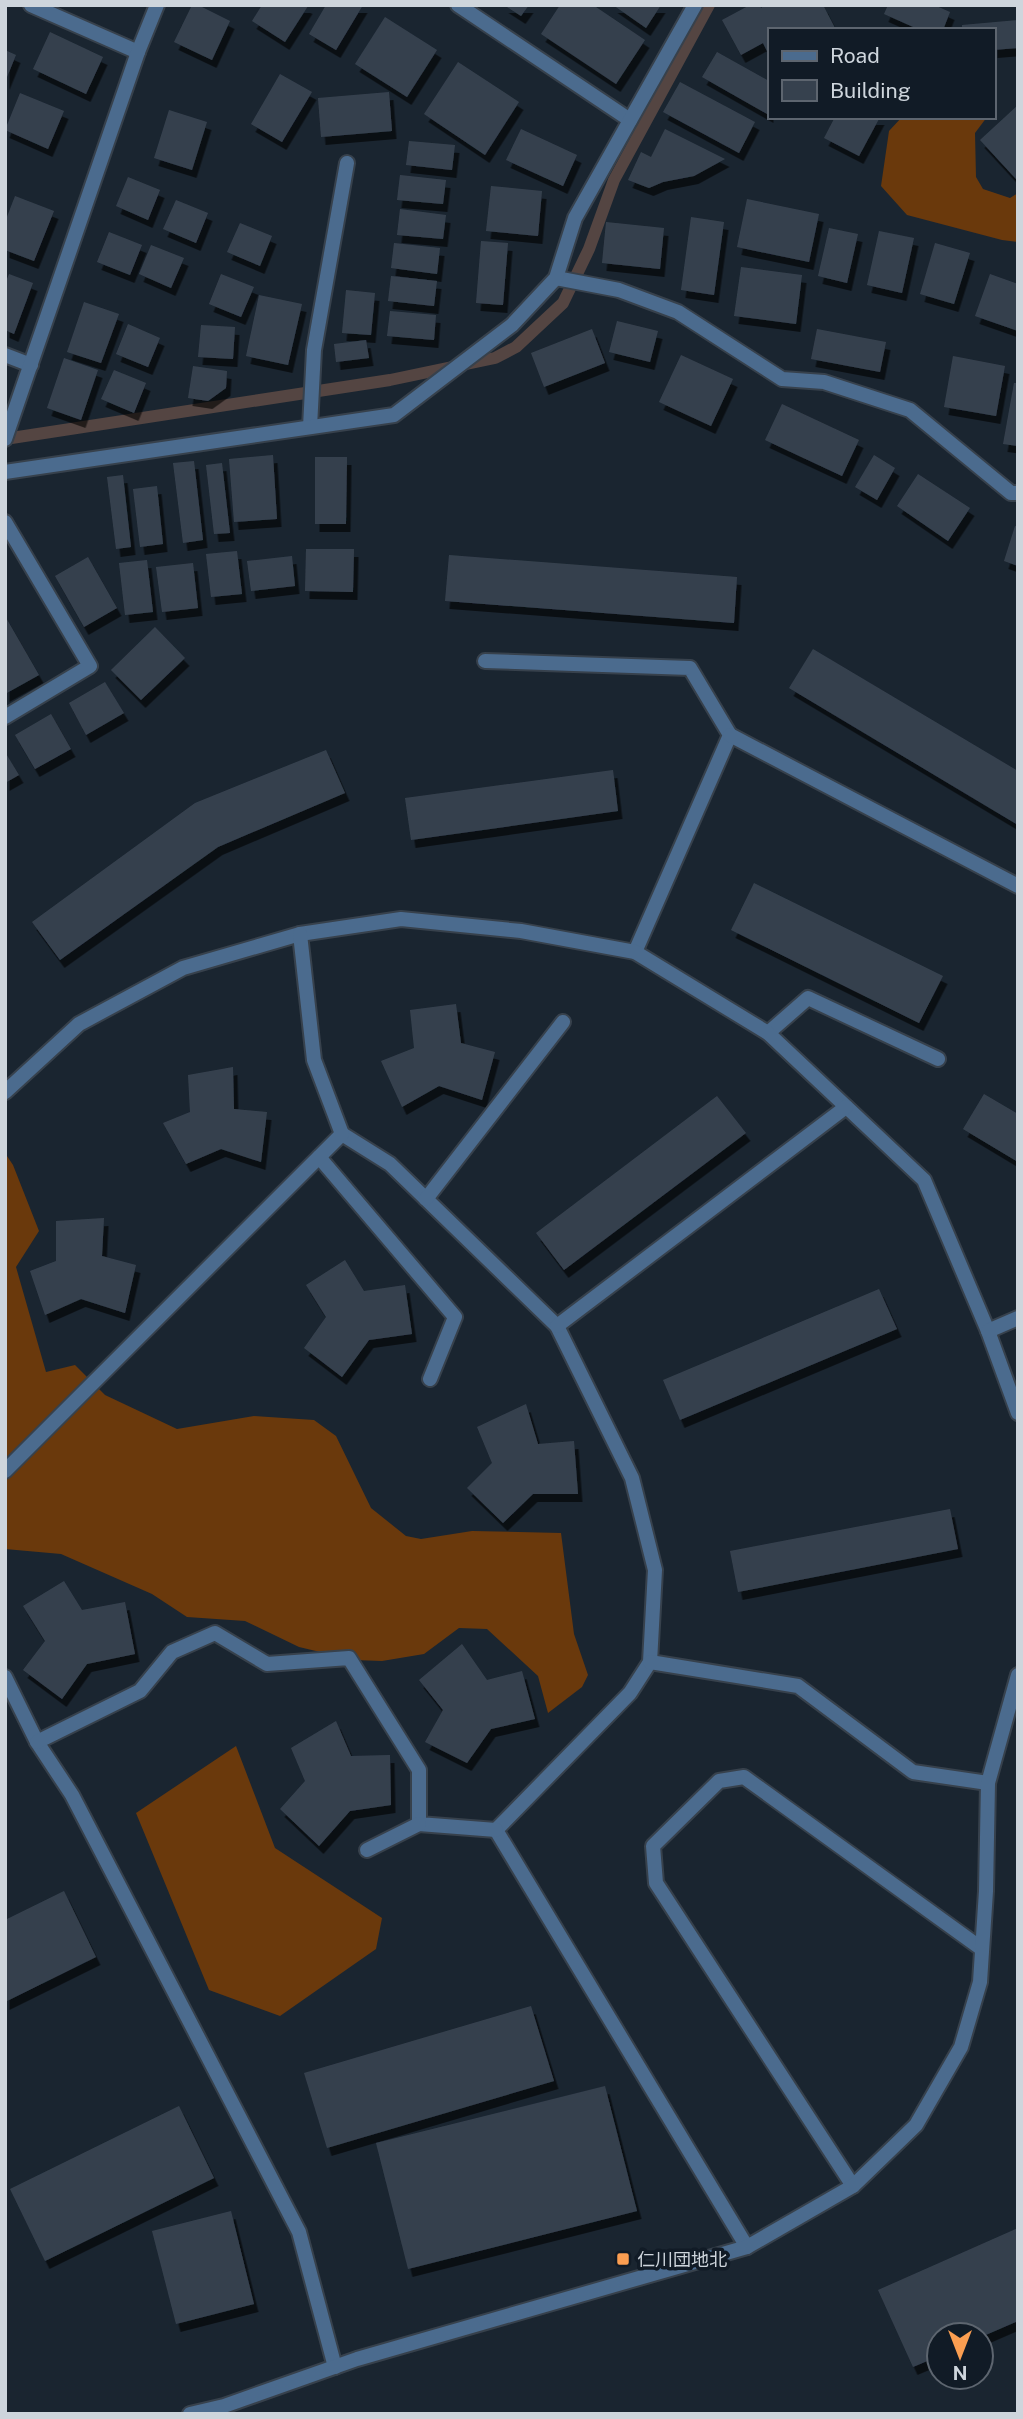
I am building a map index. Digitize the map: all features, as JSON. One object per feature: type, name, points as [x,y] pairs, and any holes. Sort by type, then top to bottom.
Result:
[{"type":"street","points":[[31,5],[138,52]]},
{"type":"street","points":[[5,439],[138,52],[157,5]]},
{"type":"street","points":[[458,5],[630,120]]},
{"type":"street","points":[[5,472],[311,423],[394,415],[512,325],[557,279],[575,218],[695,5]]},
{"type":"street","points":[[311,423],[314,350],[347,163]]},
{"type":"street","points":[[557,279],[619,290],[678,312],[782,379],[824,382],[910,410],[1011,493],[1018,493]]},
{"type":"street","points":[[5,355],[31,365]]},
{"type":"street","points":[[5,522],[90,666],[5,717]]},
{"type":"street","points":[[485,662],[690,668],[730,735],[1018,886]]},
{"type":"street","points":[[635,952],[730,735]]},
{"type":"street","points":[[5,1093],[79,1024],[183,968],[300,934],[401,919],[521,931],[635,952],[768,1033],[924,1180],[988,1331],[1018,1413]]},
{"type":"street","points":[[300,934],[314,1060],[342,1134],[390,1164],[557,1326],[632,1478],[655,1570],[650,1662],[630,1693],[496,1830]]},
{"type":"street","points":[[768,1033],[808,998],[938,1059]]},
{"type":"street","points":[[426,1199],[563,1022]]},
{"type":"street","points":[[557,1326],[846,1107]]},
{"type":"street","points":[[5,1471],[342,1134]]},
{"type":"street","points":[[319,1157],[455,1317],[430,1379]]},
{"type":"street","points":[[988,1331],[1018,1318]]},
{"type":"street","points":[[37,1742],[140,1691],[172,1651],[215,1633],[267,1664],[349,1658],[419,1770],[419,1824]]},
{"type":"street","points":[[650,1662],[798,1686],[913,1773],[988,1783]]},
{"type":"street","points":[[190,2414],[224,2406],[335,2367],[747,2247],[853,2186],[916,2125],[961,2047],[980,1982],[986,1891],[988,1783],[1018,1675]]},
{"type":"street","points":[[5,1678],[37,1742],[72,1795],[299,2232],[335,2367]]},
{"type":"street","points":[[853,2186],[656,1883],[653,1846],[719,1781],[744,1777],[982,1949]]},
{"type":"street","points":[[367,1850],[419,1824],[496,1830]]},
{"type":"street","points":[[496,1830],[747,2247]]},
{"type":"shaded area","points":[[900,119],[986,119],[975,133],[976,177],[983,189],[1010,198],[1018,193],[1018,242],[907,215],[881,186],[889,131]]},
{"type":"shaded area","points":[[5,1153],[13,1165],[39,1231],[16,1267],[46,1372],[75,1365],[105,1395],[177,1429],[254,1416],[314,1420],[336,1436],[371,1508],[406,1536],[421,1539],[472,1531],[561,1533],[574,1634],[588,1675],[582,1687],[548,1713],[538,1676],[487,1629],[459,1628],[424,1654],[382,1661],[354,1660],[299,1647],[245,1621],[187,1617],[152,1594],[61,1554],[5,1549]]},
{"type":"shaded area","points":[[236,1746],[275,1848],[382,1918],[376,1949],[280,2016],[209,1990],[136,1813]]},
{"type":"building","points":[[192,5],[198,5],[230,21],[212,60],[174,42]]},
{"type":"building","points":[[262,5],[308,6],[285,42],[252,21]]},
{"type":"building","points":[[326,5],[363,5],[336,50],[309,34]]},
{"type":"building","points":[[504,5],[529,5],[521,16]]},
{"type":"building","points":[[560,5],[593,5],[645,40],[616,84],[541,34]]},
{"type":"building","points":[[613,5],[661,5],[646,28]]},
{"type":"building","points":[[750,5],[760,5],[761,8],[765,5],[823,5],[835,28],[768,28],[768,53],[763,43],[741,55],[722,20]]},
{"type":"building","points":[[888,5],[934,5],[950,12],[944,28],[916,28],[884,14]]},
{"type":"building","points":[[385,17],[437,50],[407,97],[355,64]]},
{"type":"building","points":[[1018,20],[1018,48],[995,50],[995,28],[962,28],[962,25]]},
{"type":"building","points":[[50,32],[103,57],[86,94],[33,69]]},
{"type":"building","points":[[5,50],[16,55],[5,82]]},
{"type":"building","points":[[717,52],[768,80],[768,114],[702,77]]},
{"type":"building","points":[[458,62],[519,102],[485,155],[424,114]]},
{"type":"building","points":[[280,74],[312,92],[282,142],[251,124]]},
{"type":"building","points":[[680,82],[755,122],[739,153],[663,112]]},
{"type":"building","points":[[389,92],[392,131],[321,137],[318,98]]},
{"type":"building","points":[[20,93],[64,111],[48,149],[5,130]]},
{"type":"building","points":[[1018,105],[1018,177],[1016,179],[980,140]]},
{"type":"building","points":[[169,110],[207,122],[192,170],[154,158]]},
{"type":"building","points":[[834,119],[879,119],[859,156],[824,138]]},
{"type":"building","points":[[521,129],[577,155],[563,186],[506,160]]},
{"type":"building","points":[[665,129],[725,159],[694,176],[663,182],[649,188],[628,180],[641,152],[651,157]]},
{"type":"building","points":[[409,141],[455,145],[452,170],[406,165]]},
{"type":"building","points":[[400,175],[446,180],[443,204],[397,200]]},
{"type":"building","points":[[128,177],[160,190],[148,220],[116,206]]},
{"type":"building","points":[[491,186],[542,191],[538,236],[486,231]]},
{"type":"building","points":[[15,196],[54,211],[34,261],[5,250],[5,222]]},
{"type":"building","points":[[747,199],[819,214],[809,262],[737,247]]},
{"type":"building","points":[[176,200],[208,213],[196,243],[163,229]]},
{"type":"building","points":[[400,209],[446,215],[443,239],[397,235]]},
{"type":"building","points":[[691,217],[724,222],[714,295],[681,290]]},
{"type":"building","points":[[606,222],[664,228],[660,269],[602,263]]},
{"type":"building","points":[[240,223],[272,236],[260,266],[227,252]]},
{"type":"building","points":[[829,228],[858,234],[847,283],[818,276]]},
{"type":"building","points":[[879,231],[914,238],[902,293],[867,285]]},
{"type":"building","points":[[109,232],[142,245],[130,275],[97,262]]},
{"type":"building","points":[[481,241],[508,243],[503,305],[476,303]]},
{"type":"building","points":[[394,243],[440,248],[437,274],[391,268]]},
{"type":"building","points":[[935,243],[970,253],[954,304],[920,294]]},
{"type":"building","points":[[151,245],[184,258],[171,288],[139,274]]},
{"type":"building","points":[[741,267],[802,275],[796,324],[734,316]]},
{"type":"building","points":[[9,274],[33,283],[14,334],[5,330],[5,284]]},
{"type":"building","points":[[221,274],[254,287],[241,317],[209,304]]},
{"type":"building","points":[[990,274],[1018,284],[1018,331],[975,316]]},
{"type":"building","points":[[391,276],[437,281],[434,306],[388,301]]},
{"type":"building","points":[[346,290],[375,293],[371,335],[342,333]]},
{"type":"building","points":[[259,295],[302,304],[288,365],[246,356]]},
{"type":"building","points":[[84,302],[119,314],[101,363],[67,352]]},
{"type":"building","points":[[390,311],[436,315],[434,340],[387,336]]},
{"type":"building","points":[[617,321],[658,331],[650,362],[609,352]]},
{"type":"building","points":[[128,324],[160,338],[148,367],[116,354]]},
{"type":"building","points":[[201,325],[235,327],[233,359],[198,357]]},
{"type":"building","points":[[592,329],[605,363],[544,387],[531,353]]},
{"type":"building","points":[[817,329],[886,342],[880,372],[811,359]]},
{"type":"building","points":[[366,340],[369,358],[336,362],[334,344]]},
{"type":"building","points":[[681,355],[733,379],[711,426],[659,402]]},
{"type":"building","points":[[953,356],[1005,366],[996,416],[944,407]]},
{"type":"building","points":[[64,358],[98,370],[81,420],[47,408]]},
{"type":"building","points":[[193,366],[227,371],[226,388],[208,401],[188,398]]},
{"type":"building","points":[[114,370],[146,383],[134,413],[101,399]]},
{"type":"building","points":[[1014,383],[1018,383],[1018,446],[1003,444]]},
{"type":"building","points":[[782,404],[859,440],[842,476],[765,440]]},
{"type":"building","points":[[273,455],[277,519],[234,522],[229,459]]},
{"type":"building","points":[[874,455],[895,468],[877,500],[855,487]]},
{"type":"building","points":[[315,457],[347,457],[346,524],[315,524]]},
{"type":"building","points":[[194,461],[203,540],[183,543],[173,463]]},
{"type":"building","points":[[222,463],[230,533],[214,534],[206,465]]},
{"type":"building","points":[[918,474],[970,508],[948,541],[897,506]]},
{"type":"building","points":[[123,475],[131,547],[116,549],[107,477]]},
{"type":"building","points":[[157,486],[163,544],[140,547],[133,489]]},
{"type":"building","points":[[1015,526],[1018,527],[1018,566],[1004,561]]},
{"type":"building","points":[[306,549],[354,549],[353,592],[305,591]]},
{"type":"building","points":[[237,551],[242,594],[211,597],[206,554]]},
{"type":"building","points":[[449,555],[737,577],[734,623],[445,601]]},
{"type":"building","points":[[292,556],[295,586],[251,591],[247,561]]},
{"type":"building","points":[[88,557],[117,608],[84,627],[55,576]]},
{"type":"building","points":[[147,560],[153,612],[125,615],[119,563]]},
{"type":"building","points":[[193,563],[198,608],[162,612],[156,567]]},
{"type":"building","points":[[5,616],[39,675],[5,694]]},
{"type":"building","points":[[155,627],[185,658],[141,700],[111,670]]},
{"type":"building","points":[[813,649],[1018,771],[1018,825],[789,688]]},
{"type":"building","points":[[105,682],[124,713],[86,735],[69,703]]},
{"type":"building","points":[[51,714],[71,749],[35,769],[15,735]]},
{"type":"building","points":[[326,750],[345,793],[218,847],[60,960],[32,922],[195,803]]},
{"type":"building","points":[[5,752],[19,775],[5,783]]},
{"type":"building","points":[[613,770],[618,811],[411,840],[405,798]]},
{"type":"building","points":[[754,883],[943,976],[919,1023],[731,930]]},
{"type":"building","points":[[456,1004],[461,1043],[495,1052],[482,1100],[439,1086],[402,1107],[381,1061],[414,1048],[410,1010]]},
{"type":"building","points":[[233,1067],[234,1109],[267,1112],[261,1162],[221,1149],[186,1164],[163,1123],[190,1112],[188,1075]]},
{"type":"building","points":[[984,1094],[1018,1114],[1018,1162],[963,1129]]},
{"type":"building","points":[[717,1096],[746,1133],[564,1270],[536,1233]]},
{"type":"building","points":[[104,1218],[102,1256],[136,1265],[125,1313],[81,1299],[45,1315],[30,1271],[56,1261],[56,1221]]},
{"type":"building","points":[[345,1260],[364,1291],[405,1285],[412,1334],[369,1340],[342,1377],[304,1348],[326,1317],[306,1285]]},
{"type":"building","points":[[879,1289],[897,1329],[680,1420],[663,1380]]},
{"type":"building","points":[[526,1404],[538,1444],[574,1441],[578,1494],[533,1494],[503,1523],[467,1488],[492,1463],[477,1427]]},
{"type":"building","points":[[950,1509],[958,1549],[738,1592],[730,1551]]},
{"type":"building","points":[[64,1581],[82,1610],[125,1602],[135,1654],[87,1664],[62,1699],[23,1670],[45,1641],[23,1606]]},
{"type":"building","points":[[462,1644],[487,1680],[522,1671],[535,1719],[491,1729],[467,1763],[425,1742],[443,1710],[419,1680]]},
{"type":"building","points":[[336,1721],[351,1756],[390,1755],[391,1805],[350,1811],[319,1846],[280,1809],[305,1781],[291,1748]]},
{"type":"building","points":[[64,1891],[96,1957],[5,2002],[5,1920]]},
{"type":"building","points":[[531,2006],[554,2081],[327,2148],[304,2073]]},
{"type":"building","points":[[605,2086],[637,2211],[408,2269],[376,2143]]},
{"type":"building","points":[[179,2106],[214,2178],[45,2261],[10,2189]]},
{"type":"building","points":[[231,2211],[254,2304],[176,2324],[152,2231]]},
{"type":"building","points":[[1018,2228],[1018,2321],[995,2331],[995,2321],[925,2321],[925,2362],[913,2367],[878,2290]]},
{"type":"waterway","points":[[5,439],[390,380],[495,358],[516,347],[563,303],[589,249],[614,180],[709,5]]},
{"type":"place","name":"仁川団地北","points":[[623,2259]]}]
